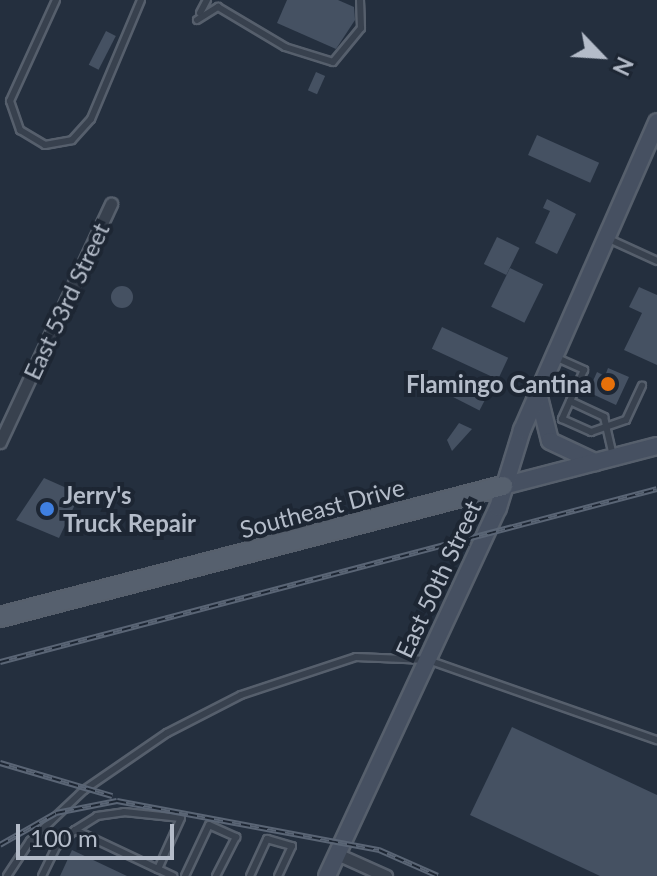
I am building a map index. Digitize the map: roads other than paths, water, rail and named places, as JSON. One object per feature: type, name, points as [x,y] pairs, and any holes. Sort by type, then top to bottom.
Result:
[{"type":"main road","name":"East 50th Street","points":[[327,876],[428,660],[503,486],[538,391],[657,122]]},
{"type":"main road","points":[[538,391],[550,441],[596,462]]},
{"type":"main road","name":"Southeast Drive","points":[[0,617],[657,446]]},
{"type":"street","name":"East 53rd Street","points":[[0,442],[111,204]]},
{"type":"street","points":[[337,854],[386,876]]},
{"type":"lane","points":[[12,116],[15,81],[56,0]]},
{"type":"lane","points":[[0,117],[12,116],[45,145],[72,140],[91,119],[141,0]]},
{"type":"lane","points":[[207,0],[197,20],[218,7],[285,47],[333,62],[361,28],[360,0]]},
{"type":"lane","points":[[606,238],[657,261]]},
{"type":"lane","points":[[553,356],[584,370],[562,419],[591,432],[626,420],[642,386]]},
{"type":"lane","points":[[570,401],[604,417],[614,457]]},
{"type":"lane","points":[[7,876],[30,841],[84,790],[167,733],[241,695],[356,657],[428,660],[657,740]]},
{"type":"lane","points":[[42,876],[56,847],[75,830],[124,812],[181,818],[158,869]]},
{"type":"lane","points":[[185,876],[209,825],[236,837],[216,876]]},
{"type":"lane","points":[[75,830],[173,876]]},
{"type":"lane","points":[[250,876],[267,839],[292,846],[278,876]]},
{"type":"railway","points":[[0,662],[657,489]]},
{"type":"railway","points":[[0,763],[112,796]]},
{"type":"railway","points":[[0,845],[56,813],[117,801],[379,850],[438,876]]},
{"type":"place","name":"Flamingo Cantina","points":[[608,384]]},
{"type":"place","name":"Jerry's Truck Repair","points":[[47,509]]}]
